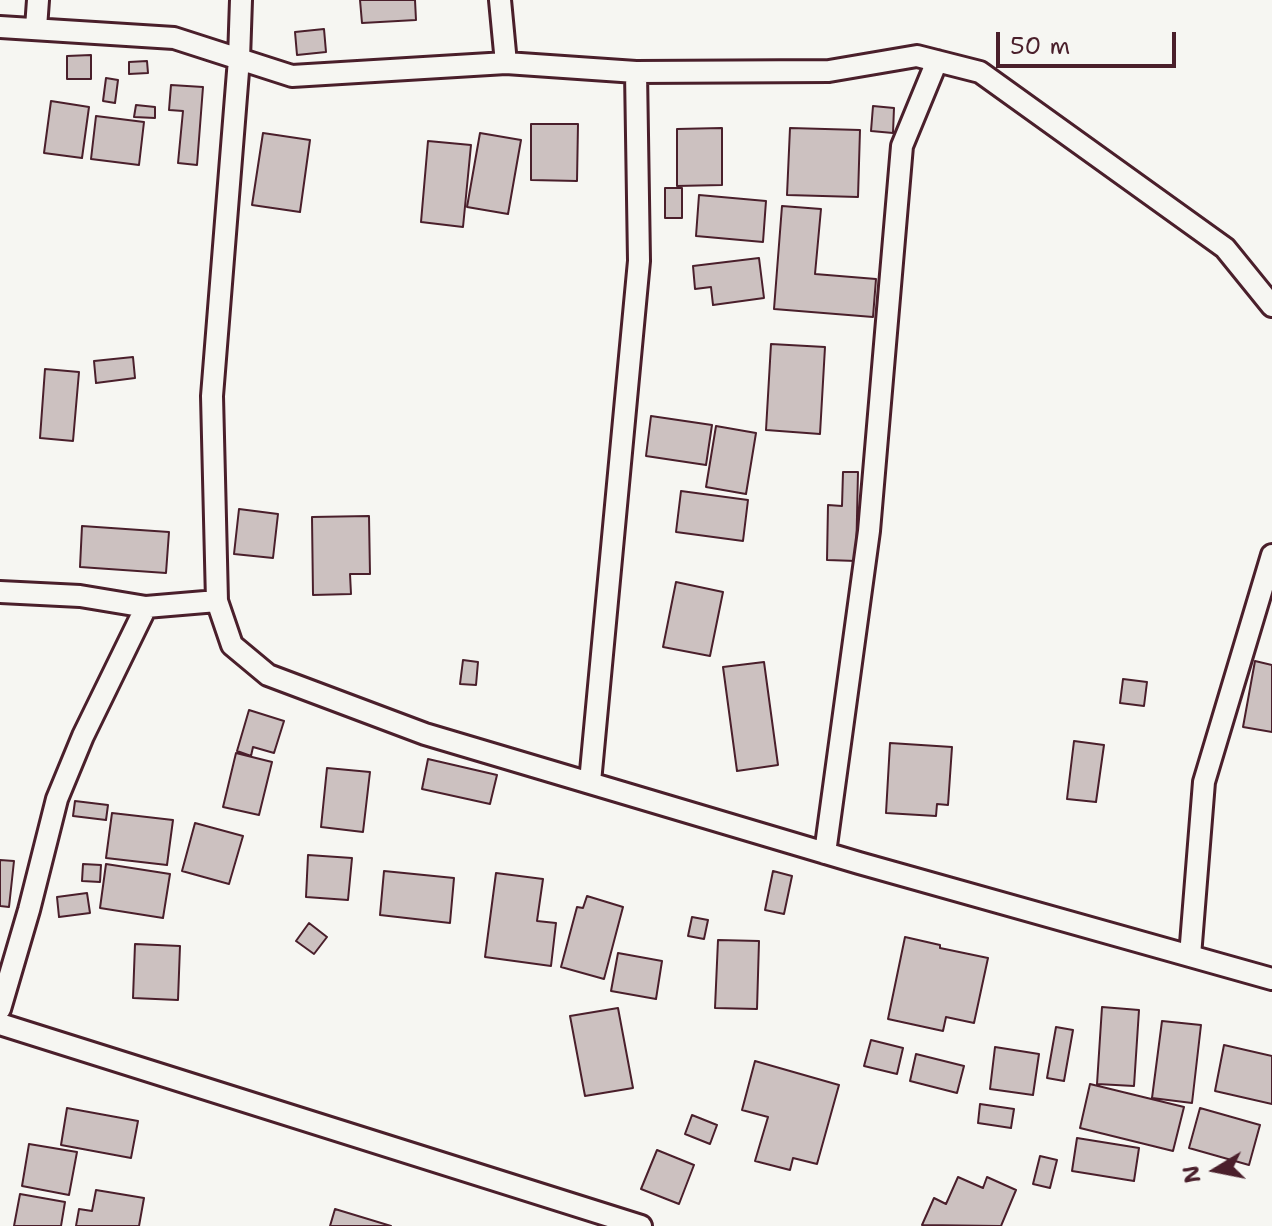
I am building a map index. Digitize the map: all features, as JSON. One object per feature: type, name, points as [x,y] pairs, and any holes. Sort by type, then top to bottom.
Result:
[{"type":"street","points":[[36,28],[38,0]]},
{"type":"street","points":[[241,0],[212,396],[217,601],[232,645],[268,675],[425,734],[825,853],[1272,979]]},
{"type":"street","points":[[500,0],[506,63]]},
{"type":"street","points":[[0,27],[174,38],[292,76],[506,63],[636,72],[829,71],[917,56],[980,72],[1225,248],[1272,306]]},
{"type":"street","points":[[825,853],[869,531],[902,146],[937,61]]},
{"type":"street","points":[[590,782],[639,261],[636,72]]},
{"type":"street","points":[[1190,956],[1204,782],[1272,555]]},
{"type":"street","points":[[0,592],[80,596],[146,607],[217,601]]},
{"type":"street","points":[[0,1009],[57,799],[83,736],[146,607]]},
{"type":"street","points":[[0,1024],[641,1226]]},
{"type":"building","points":[[360,0],[415,0],[416,20],[362,23]]},
{"type":"building","points":[[324,29],[326,52],[297,55],[295,32]]},
{"type":"building","points":[[91,55],[91,79],[67,79],[67,56]]},
{"type":"building","points":[[147,61],[148,73],[129,74],[129,62]]},
{"type":"building","points":[[106,78],[118,80],[115,103],[103,101]]},
{"type":"building","points":[[171,85],[203,87],[197,165],[178,163],[183,111],[169,110]]},
{"type":"building","points":[[51,101],[89,107],[82,158],[44,153]]},
{"type":"building","points":[[136,105],[155,107],[155,118],[134,117]]},
{"type":"building","points":[[873,106],[894,108],[893,133],[871,131]]},
{"type":"building","points":[[96,116],[144,122],[139,165],[91,159]]},
{"type":"building","points":[[531,124],[578,124],[577,181],[531,180]]},
{"type":"building","points":[[722,128],[722,185],[677,186],[677,129]]},
{"type":"building","points":[[790,128],[860,130],[858,197],[787,195]]},
{"type":"building","points":[[263,133],[310,140],[300,212],[252,205]]},
{"type":"building","points":[[480,133],[521,140],[508,214],[467,207]]},
{"type":"building","points":[[428,141],[471,145],[463,227],[421,222]]},
{"type":"building","points":[[665,188],[682,188],[682,218],[665,218]]},
{"type":"building","points":[[699,195],[766,201],[763,242],[696,236]]},
{"type":"building","points":[[782,206],[821,209],[815,274],[876,279],[873,317],[774,309]]},
{"type":"building","points":[[759,258],[764,298],[713,305],[711,287],[695,289],[693,266]]},
{"type":"building","points":[[771,344],[825,347],[820,434],[766,430]]},
{"type":"building","points":[[133,357],[135,378],[96,383],[94,361]]},
{"type":"building","points":[[45,369],[79,372],[73,441],[40,438]]},
{"type":"building","points":[[651,416],[712,425],[706,465],[646,456]]},
{"type":"building","points":[[716,426],[756,433],[746,494],[706,487]]},
{"type":"building","points":[[843,472],[858,472],[856,561],[827,560],[828,505],[842,506]]},
{"type":"building","points":[[681,491],[748,500],[743,541],[676,532]]},
{"type":"building","points":[[239,509],[278,514],[273,558],[234,554]]},
{"type":"building","points":[[369,516],[370,574],[350,574],[351,594],[313,595],[312,517]]},
{"type":"building","points":[[82,526],[169,532],[166,573],[80,567]]},
{"type":"building","points":[[676,582],[723,592],[710,656],[663,647]]},
{"type":"building","points":[[463,660],[478,662],[476,685],[460,684]]},
{"type":"building","points":[[1255,661],[1272,665],[1272,732],[1243,727]]},
{"type":"building","points":[[764,662],[778,765],[737,771],[723,667]]},
{"type":"building","points":[[1123,679],[1147,682],[1144,706],[1120,703]]},
{"type":"building","points":[[249,710],[284,721],[274,753],[253,747],[251,756],[237,751]]},
{"type":"building","points":[[1074,741],[1104,745],[1096,802],[1067,799]]},
{"type":"building","points":[[890,743],[952,747],[948,805],[937,804],[936,816],[886,813]]},
{"type":"building","points":[[236,753],[272,762],[259,815],[223,807]]},
{"type":"building","points":[[428,759],[497,775],[490,804],[422,789]]},
{"type":"building","points":[[327,768],[370,772],[363,832],[321,827]]},
{"type":"building","points":[[75,801],[108,805],[106,820],[73,816]]},
{"type":"building","points":[[112,813],[173,820],[167,865],[106,858]]},
{"type":"building","points":[[195,823],[243,836],[229,884],[182,871]]},
{"type":"building","points":[[308,855],[352,858],[348,900],[306,897]]},
{"type":"building","points":[[0,860],[14,861],[9,907],[0,906]]},
{"type":"building","points":[[83,864],[101,865],[100,882],[82,881]]},
{"type":"building","points":[[106,864],[170,874],[163,918],[100,908]]},
{"type":"building","points":[[384,871],[454,878],[450,923],[380,915]]},
{"type":"building","points":[[773,871],[792,876],[784,914],[765,910]]},
{"type":"building","points":[[496,873],[543,879],[537,921],[556,923],[551,966],[485,957]]},
{"type":"building","points":[[87,893],[90,913],[59,917],[57,897]]},
{"type":"building","points":[[587,896],[623,907],[604,979],[561,967],[577,907],[583,908]]},
{"type":"building","points":[[692,917],[708,920],[704,939],[688,936]]},
{"type":"building","points":[[309,923],[327,937],[314,954],[296,941]]},
{"type":"building","points":[[905,937],[988,958],[974,1023],[946,1017],[943,1031],[888,1019]]},
{"type":"building","points":[[718,940],[759,941],[757,1009],[715,1008]]},
{"type":"building","points":[[135,944],[180,946],[178,1000],[133,998]]},
{"type":"building","points":[[618,953],[662,961],[656,999],[611,991]]},
{"type":"building","points":[[1102,1007],[1139,1010],[1134,1086],[1097,1084]]},
{"type":"building","points":[[618,1008],[633,1088],[585,1096],[570,1016]]},
{"type":"building","points":[[1162,1021],[1201,1025],[1192,1103],[1152,1098]]},
{"type":"building","points":[[1056,1027],[1073,1030],[1064,1081],[1047,1078]]},
{"type":"building","points":[[871,1040],[903,1048],[897,1074],[864,1066]]},
{"type":"building","points":[[1224,1045],[1272,1056],[1272,1104],[1215,1091]]},
{"type":"building","points":[[995,1047],[1039,1054],[1033,1095],[990,1089]]},
{"type":"building","points":[[916,1054],[964,1066],[957,1093],[910,1081]]},
{"type":"building","points":[[755,1061],[839,1085],[817,1164],[793,1158],[790,1170],[755,1161],[768,1117],[742,1110]]},
{"type":"building","points":[[1090,1084],[1184,1107],[1173,1151],[1080,1128]]},
{"type":"building","points":[[980,1104],[1014,1109],[1011,1128],[978,1123]]},
{"type":"building","points":[[67,1108],[138,1121],[131,1158],[61,1145]]},
{"type":"building","points":[[1200,1108],[1260,1125],[1249,1165],[1189,1148]]},
{"type":"building","points":[[692,1115],[717,1125],[710,1144],[685,1134]]},
{"type":"building","points":[[1077,1138],[1139,1148],[1134,1181],[1072,1171]]},
{"type":"building","points":[[29,1144],[77,1152],[69,1195],[22,1186]]},
{"type":"building","points":[[657,1150],[694,1165],[679,1204],[641,1189]]},
{"type":"building","points":[[1040,1156],[1057,1160],[1050,1188],[1033,1184]]},
{"type":"building","points":[[958,1177],[983,1188],[987,1177],[1016,1190],[1001,1226],[922,1225],[934,1198],[946,1204]]},
{"type":"building","points":[[96,1190],[144,1198],[139,1226],[76,1226],[79,1209],[92,1211]]},
{"type":"building","points":[[20,1194],[65,1202],[61,1226],[14,1226]]},
{"type":"building","points":[[335,1209],[391,1226],[330,1226]]}]
